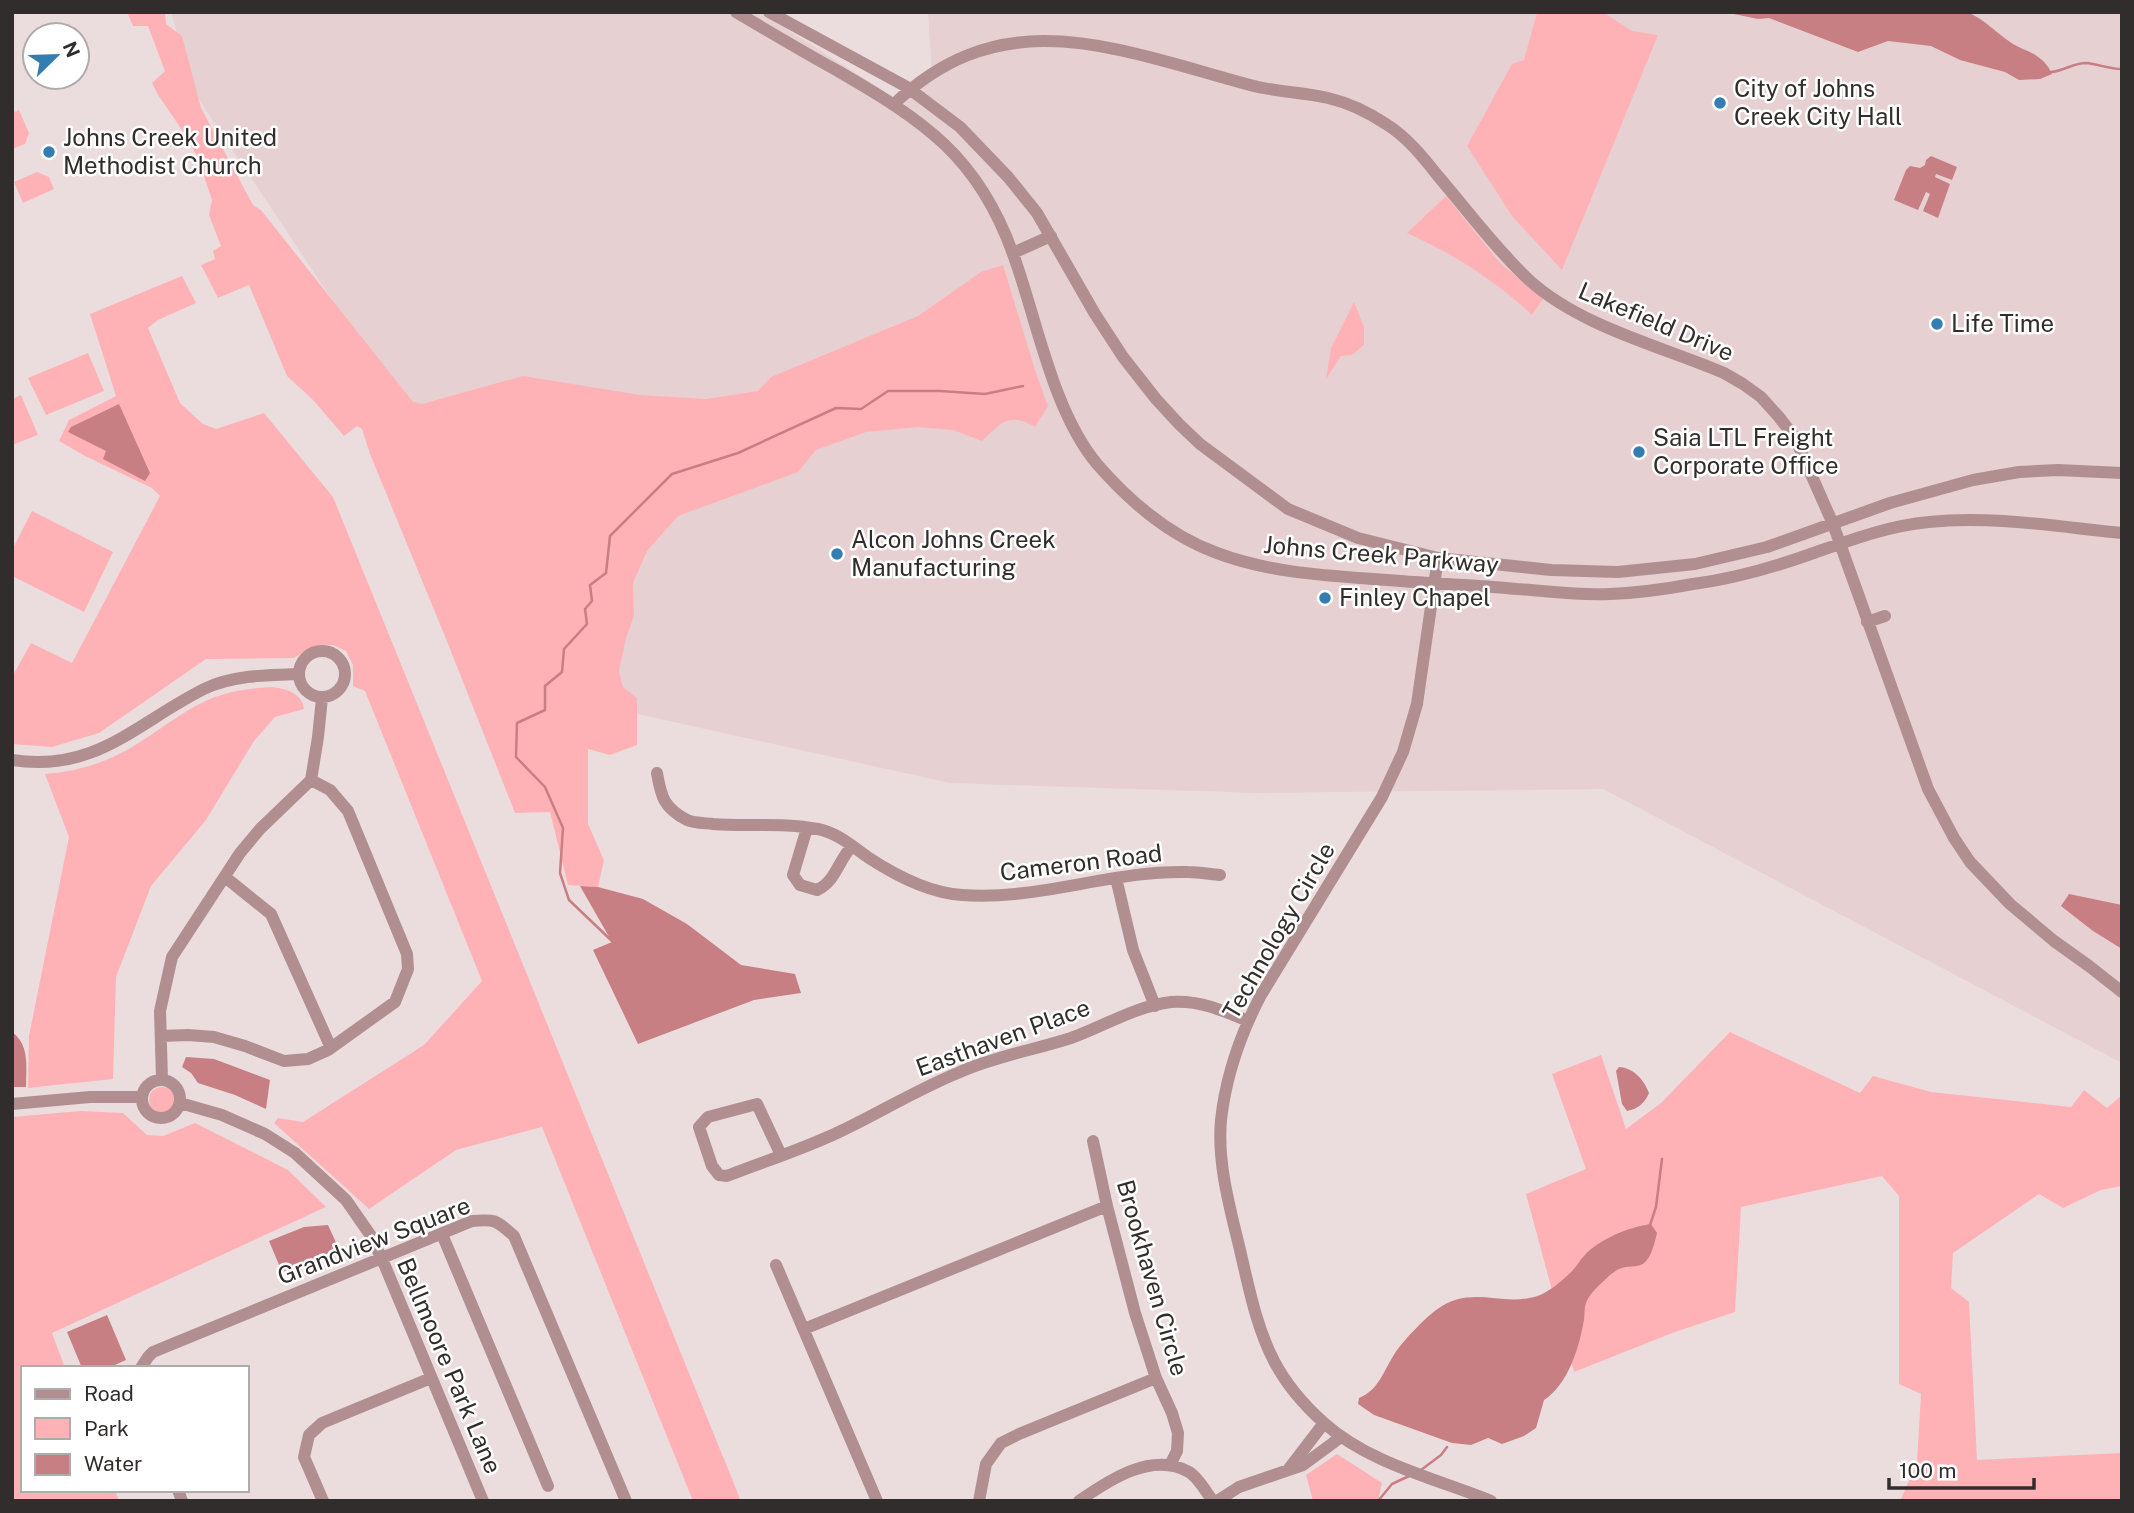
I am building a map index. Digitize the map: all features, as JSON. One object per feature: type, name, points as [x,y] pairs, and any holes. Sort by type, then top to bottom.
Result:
[{"type":"street","name":"Johns Creek Parkway","points":[[736,12],[894,104],[926,126],[964,164],[983,188],[1000,220],[1056,388],[1075,430],[1095,461],[1140,508],[1187,539],[1215,553],[1262,568],[1433,583],[1608,594],[1696,584],[1767,568],[1898,526],[1954,520],[1993,521],[2122,533]]},
{"type":"street","name":"Johns Creek Parkway","points":[[769,12],[907,87],[960,127],[1008,177],[1037,213],[1095,314],[1123,357],[1156,399],[1200,444],[1288,509],[1358,538],[1438,558],[1551,570],[1618,572],[1695,564],[1767,547],[1890,503],[1940,488],[1996,476],[2058,470],[2122,473]]},
{"type":"street","name":"Lakefield Drive","points":[[1082,30],[1250,85],[1343,102],[1363,110],[1389,125],[1412,145],[1512,263],[1551,297],[1596,323],[1724,373],[1761,397],[1795,438],[1833,524],[1928,789],[1954,838],[1977,869],[2010,904],[2122,992]]},
{"type":"street","points":[[894,104],[929,64],[950,49]]},
{"type":"street","points":[[1013,253],[1051,236]]},
{"type":"street","name":"Technology Circle","points":[[1438,558],[1417,704],[1411,728],[1382,797],[1261,995],[1248,1021],[1228,1075],[1221,1122],[1222,1159],[1227,1197],[1261,1331],[1283,1376],[1305,1404],[1341,1437],[1380,1457],[1491,1501]]},
{"type":"street","points":[[1867,622],[1885,616]]},
{"type":"street","points":[[316,652],[329,653],[340,660],[345,672],[343,684],[334,694],[322,698],[307,692],[299,674],[303,661],[316,652]]},
{"type":"street","points":[[12,760],[56,762],[86,755],[119,740],[206,688],[256,676],[299,674]]},
{"type":"street","points":[[162,1080],[160,1011],[172,957],[240,853],[260,829],[311,780],[322,698]]},
{"type":"street","name":"Cameron Road","points":[[657,773],[661,796],[672,811],[690,821],[723,825],[788,825],[821,830],[914,883],[960,895],[1023,895],[1116,878],[1188,872],[1220,875]]},
{"type":"street","points":[[161,1036],[214,1037],[284,1061],[308,1059],[331,1048],[396,1002],[408,969],[407,954],[348,811],[330,790],[311,780]]},
{"type":"street","points":[[807,828],[793,875],[800,885],[817,890],[827,886],[852,846]]},
{"type":"street","points":[[225,877],[271,914],[331,1048]]},
{"type":"street","points":[[1116,878],[1133,950],[1155,1006]]},
{"type":"street","name":"Easthaven Place","points":[[781,1155],[757,1104],[708,1117],[699,1127],[712,1166],[719,1175],[727,1176],[781,1155],[839,1132],[917,1090],[962,1071],[1001,1056],[1042,1048],[1135,1011],[1170,1002],[1209,1005],[1248,1021]]},
{"type":"street","points":[[162,1080],[178,1090],[180,1102],[174,1114],[155,1118],[145,1110],[142,1097],[151,1083],[162,1080]]},
{"type":"street","points":[[12,1104],[90,1097],[142,1097]]},
{"type":"street","name":"Bellmoore Park Lane","points":[[180,1102],[222,1115],[265,1134],[295,1153],[346,1200],[371,1236],[483,1501]]},
{"type":"street","name":"Brookhaven Circle","points":[[1093,1141],[1135,1313],[1156,1378],[1178,1433],[1177,1451],[1170,1465]]},
{"type":"street","points":[[804,1329],[1107,1206]]},
{"type":"street","name":"Grandview Square","points":[[143,1366],[153,1352],[472,1221],[491,1219],[514,1236],[626,1501]]},
{"type":"street","points":[[444,1239],[548,1486]]},
{"type":"street","points":[[776,1265],[877,1501]]},
{"type":"street","points":[[323,1501],[304,1457],[309,1435],[322,1423],[431,1378]]},
{"type":"street","points":[[979,1501],[986,1464],[1001,1443],[1156,1378]]},
{"type":"street","points":[[1308,1454],[1324,1423]]},
{"type":"street","points":[[1079,1501],[1107,1482],[1149,1465],[1165,1464],[1190,1472],[1215,1501],[1239,1487],[1288,1470],[1308,1454],[1341,1437]]},
{"type":"shaded area","points":[[171,12],[760,12],[904,104],[932,73],[928,12],[2122,12],[2122,1063],[1603,789],[1259,793],[950,783],[633,713],[388,384],[194,92]]},
{"type":"green space","points":[[127,12],[165,12],[166,24],[182,36],[201,108],[253,205],[261,210],[413,402],[422,404],[523,376],[640,395],[706,399],[758,391],[771,377],[918,316],[981,272],[1003,265],[1048,406],[1035,427],[1018,420],[1006,421],[982,441],[953,430],[918,427],[866,432],[816,450],[798,472],[678,516],[647,551],[633,583],[634,616],[619,671],[623,687],[637,698],[637,745],[610,755],[588,749],[588,824],[604,860],[598,887],[568,885],[550,812],[515,813],[362,429],[357,426],[344,436],[314,401],[287,376],[249,285],[218,298],[201,265],[215,259],[213,251],[221,246],[209,215],[212,200],[197,156],[152,83],[165,71],[148,26],[133,26]]},
{"type":"green space","points":[[1603,12],[1632,31],[1658,35],[1562,270],[1512,216],[1467,146],[1512,64],[1524,60],[1537,13]]},
{"type":"green space","points":[[19,110],[29,133],[25,144],[12,149],[12,113]]},
{"type":"green space","points":[[37,172],[49,177],[54,189],[23,203],[14,182]]},
{"type":"green space","points":[[1446,196],[1500,263],[1543,299],[1532,315],[1473,269],[1407,233]]},
{"type":"green space","points":[[182,276],[196,303],[158,320],[148,328],[180,403],[203,424],[216,429],[264,413],[333,497],[741,1501],[693,1501],[542,1127],[456,1150],[369,1209],[274,1123],[278,1118],[303,1122],[424,1045],[482,981],[365,691],[353,686],[353,665],[346,651],[333,645],[314,646],[294,658],[206,659],[99,733],[52,747],[12,744],[12,677],[31,643],[72,663],[160,496],[152,488],[59,441],[69,420],[116,396],[90,314]]},
{"type":"green space","points":[[1354,302],[1364,327],[1364,345],[1352,355],[1341,356],[1326,379],[1331,348]]},
{"type":"green space","points":[[88,353],[104,391],[46,415],[28,378]]},
{"type":"green space","points":[[21,395],[38,435],[12,445],[12,399]]},
{"type":"green space","points":[[32,511],[113,552],[84,612],[12,576],[12,550]]},
{"type":"green space","points":[[273,687],[297,696],[304,709],[275,717],[254,741],[206,820],[151,886],[116,977],[113,1079],[28,1088],[29,1036],[69,837],[45,774],[96,764],[113,757],[215,697]]},
{"type":"green space","points":[[1730,1032],[1860,1093],[1873,1076],[1931,1092],[2071,1107],[2084,1090],[2107,1108],[2122,1095],[2122,1186],[2101,1190],[2063,1208],[2039,1194],[1953,1253],[1951,1288],[1969,1302],[1977,1460],[2122,1453],[2122,1501],[1900,1501],[1917,1463],[1921,1394],[1899,1384],[1899,1196],[1882,1176],[1741,1207],[1735,1312],[1675,1332],[1574,1372],[1526,1194],[1586,1169],[1552,1074],[1601,1055],[1626,1129],[1661,1103]]},
{"type":"green space","points":[[162,1087],[171,1091],[175,1100],[171,1109],[162,1113],[153,1109],[149,1100],[153,1091]]},
{"type":"green space","points":[[80,1111],[123,1113],[147,1135],[163,1136],[195,1123],[288,1170],[326,1207],[52,1333],[64,1366],[21,1366],[21,1492],[116,1492],[119,1501],[12,1501],[12,1117]]},
{"type":"green space","points":[[1337,1454],[1382,1483],[1378,1501],[1313,1501],[1306,1475]]},
{"type":"water","points":[[1724,12],[1967,12],[2013,44],[2035,55],[2046,64],[2052,74],[2040,79],[2019,80],[2005,72],[1960,60],[1931,46],[1888,41],[1858,52],[1769,18],[1758,19]]},
{"type":"water","points":[[1931,156],[1957,167],[1952,180],[1936,174],[1935,177],[1950,184],[1938,218],[1923,211],[1930,194],[1926,192],[1918,210],[1894,200],[1906,170],[1910,166],[1920,168]]},
{"type":"water","points":[[119,404],[150,473],[145,481],[103,459],[106,451],[68,432],[71,427]]},
{"type":"water","points":[[580,886],[598,887],[643,899],[687,924],[741,965],[795,974],[801,993],[754,1000],[638,1044],[593,950],[612,942]]},
{"type":"water","points":[[2069,894],[2122,905],[2122,949],[2061,906]]},
{"type":"water","points":[[12,1032],[22,1043],[24,1050],[26,1087],[12,1087]]},
{"type":"water","points":[[186,1057],[214,1059],[270,1080],[266,1109],[198,1083],[191,1073],[182,1067]]},
{"type":"water","points":[[1619,1067],[1638,1076],[1649,1093],[1635,1109],[1627,1111],[1622,1104],[1616,1071]]},
{"type":"water","points":[[1651,1224],[1657,1233],[1648,1259],[1637,1266],[1616,1271],[1598,1286],[1587,1300],[1572,1364],[1560,1385],[1544,1400],[1536,1428],[1524,1436],[1502,1444],[1488,1438],[1471,1445],[1452,1443],[1374,1415],[1358,1404],[1359,1398],[1376,1385],[1403,1342],[1436,1310],[1463,1298],[1526,1299],[1540,1295],[1564,1279],[1598,1244],[1624,1231]]},
{"type":"water","points":[[328,1225],[339,1249],[282,1272],[269,1241],[304,1227]]},
{"type":"water","points":[[107,1315],[126,1360],[112,1366],[81,1366],[67,1332]]},
{"type":"waterway","points":[[2051,72],[2086,63],[2122,69]]},
{"type":"waterway","points":[[613,942],[569,900],[560,873],[563,828],[545,787],[516,757],[517,723],[545,710],[545,686],[562,672],[564,649],[587,624],[585,609],[592,601],[590,585],[606,573],[610,536],[672,474],[738,453],[836,408],[861,409],[888,391],[985,394],[1023,386]]},
{"type":"waterway","points":[[1650,1225],[1656,1207],[1662,1159]]},
{"type":"waterway","points":[[1421,1470],[1447,1447]]},
{"type":"waterway","points":[[1378,1501],[1392,1484],[1409,1476]]},
{"type":"place","name":"City of Johns Creek City Hall","points":[[1720,103]]},
{"type":"place","name":"Johns Creek United Methodist Church","points":[[49,152]]},
{"type":"place","name":"Life Time","points":[[1937,324]]},
{"type":"place","name":"Saia LTL Freight Corporate Office","points":[[1639,452]]},
{"type":"place","name":"Alcon Johns Creek Manufacturing","points":[[837,554]]},
{"type":"place","name":"Finley Chapel","points":[[1325,598]]}]
